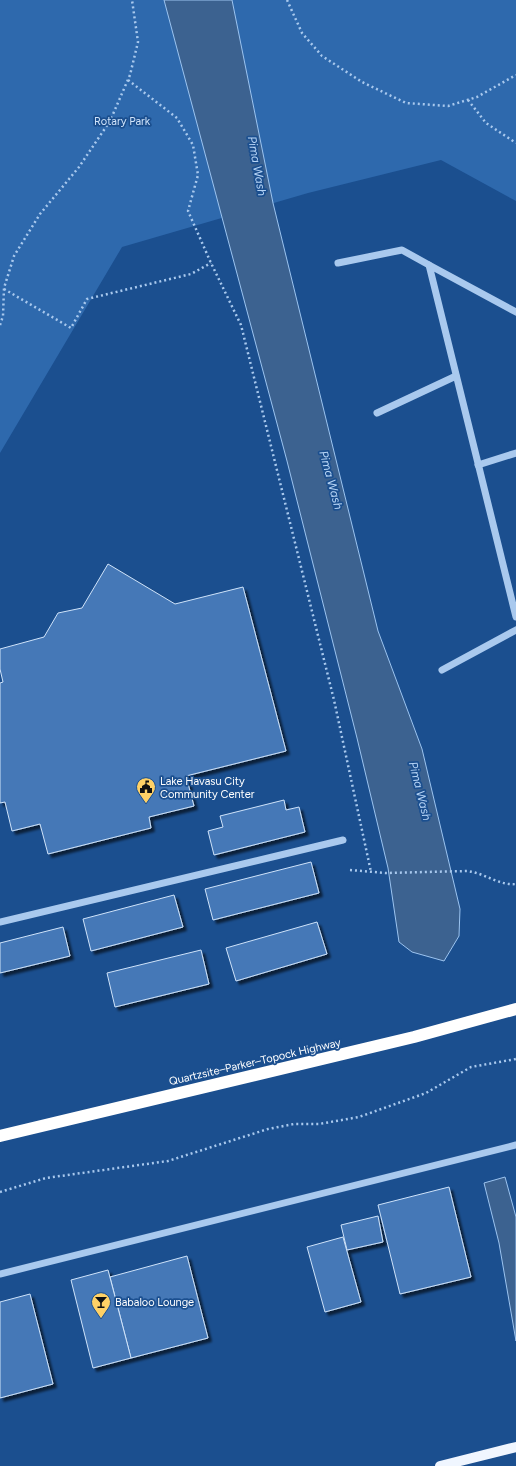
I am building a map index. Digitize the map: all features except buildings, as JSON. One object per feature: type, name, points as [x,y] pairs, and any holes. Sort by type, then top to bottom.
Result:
[{"type":"highway","name":"Quartzsite–Parker–Topock Highway","points":[[0,1136],[414,1037],[516,1009]]},
{"type":"main road","points":[[440,1466],[516,1447]]},
{"type":"lane","points":[[338,263],[402,250],[516,312]]},
{"type":"lane","points":[[429,265],[516,617]]},
{"type":"lane","points":[[377,413],[456,376]]},
{"type":"lane","points":[[478,465],[516,453]]},
{"type":"lane","points":[[442,670],[516,630]]},
{"type":"lane","points":[[0,922],[343,840]]},
{"type":"lane","points":[[0,1274],[516,1145]]},
{"type":"path","points":[[0,325],[3,316],[4,288],[14,256],[40,214],[79,167],[110,121],[128,80],[138,42],[132,0]]},
{"type":"path","points":[[287,0],[302,33],[322,56],[362,82],[406,103],[448,106],[477,97],[516,74]]},
{"type":"path","points":[[128,80],[177,118],[193,145],[198,175],[188,211],[241,325],[334,700],[370,872]]},
{"type":"path","points":[[468,100],[486,123],[516,143]]},
{"type":"path","points":[[4,288],[71,328],[87,300],[191,274],[211,263]]},
{"type":"path","points":[[350,870],[386,873],[457,871],[480,873],[500,882],[516,884]]},
{"type":"path","points":[[0,1192],[46,1178],[168,1161],[268,1129],[294,1124],[319,1124],[359,1117],[426,1093],[471,1067],[516,1059]]},
{"type":"green space","name":"Rotary Park","points":[[0,0],[516,0],[516,201],[441,160],[308,193],[122,247],[0,453]]},
{"type":"water","name":"Pima Wash","points":[[164,0],[232,0],[273,203],[378,631],[422,749],[460,909],[459,936],[444,961],[412,952],[399,942],[388,868],[357,738],[287,461]]},
{"type":"water","points":[[505,1177],[516,1217],[516,1341],[499,1243],[484,1183]]},
{"type":"place","name":"Lake Havasu City Community Center","points":[[146,804]]},
{"type":"place","name":"Babaloo Lounge","points":[[101,1319]]}]
